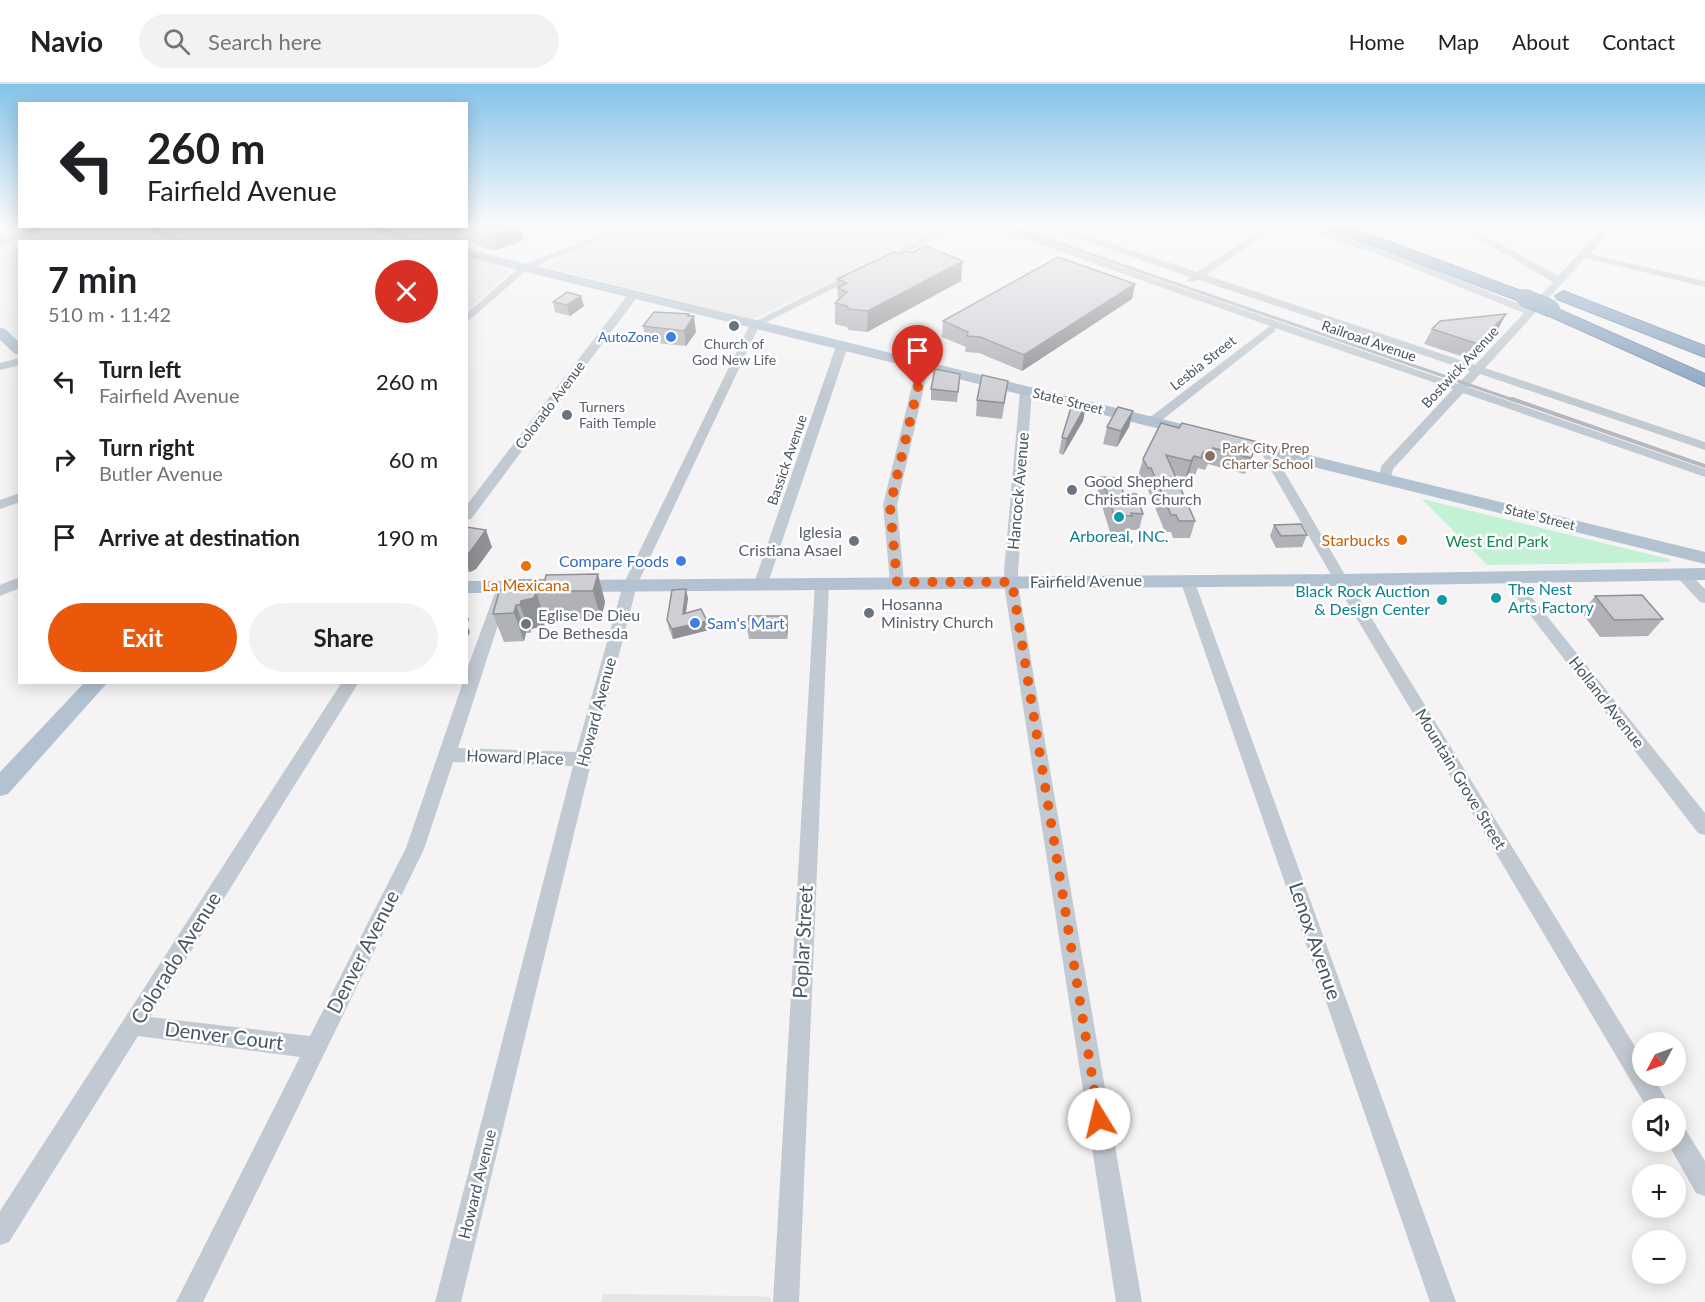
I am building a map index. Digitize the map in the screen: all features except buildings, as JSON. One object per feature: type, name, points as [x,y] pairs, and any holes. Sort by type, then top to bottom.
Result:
[{"type":"highway","points":[[1483,282],[1522,297],[1556,299],[1705,346]]},
{"type":"highway","points":[[1534,284],[1556,299],[1705,381]]},
{"type":"highway","points":[[1556,299],[1705,352]]},
{"type":"highway","points":[[1556,299],[1705,370]]},
{"type":"main road","name":"State Street","points":[[585,282],[1686,554],[1698,565],[1697,570]]},
{"type":"main road","points":[[0,332],[18,349]]},
{"type":"main road","name":"Fairfield Avenue","points":[[468,587],[1509,578],[1697,570]]},
{"type":"main road","points":[[0,787],[96,684]]},
{"type":"street","points":[[468,318],[508,282]]},
{"type":"street","points":[[755,324],[840,282]]},
{"type":"street","name":"Railroad Avenue","points":[[1153,282],[1705,473]]},
{"type":"street","points":[[1176,290],[1190,282]]},
{"type":"street","name":"Railroad Avenue","points":[[1213,282],[1705,446]]},
{"type":"street","points":[[1456,282],[1532,312]]},
{"type":"street","points":[[1534,282],[1556,299]]},
{"type":"street","name":"Bostwick Avenue","points":[[1385,478],[1387,468],[1460,388],[1532,312],[1556,299],[1567,282]]},
{"type":"street","name":"Colorado Avenue","points":[[468,513],[634,294]]},
{"type":"street","name":"Howard Avenue","points":[[448,1302],[583,759],[630,585],[755,324]]},
{"type":"street","name":"Lesbia Street","points":[[1153,421],[1271,329]]},
{"type":"street","name":"Bassick Avenue","points":[[761,583],[842,346]]},
{"type":"street","points":[[0,367],[18,362]]},
{"type":"street","points":[[897,582],[890,506],[923,365]]},
{"type":"street","name":"Hancock Avenue","points":[[1026,391],[1012,582],[1129,1302]]},
{"type":"street","name":"Mountain Grove Street","points":[[1264,449],[1654,1098]]},
{"type":"street","points":[[0,505],[18,498]]},
{"type":"street","points":[[1697,570],[1705,598]]},
{"type":"street","name":"Holland Avenue","points":[[1509,578],[1705,827]]},
{"type":"street","name":"Lenox Avenue","points":[[1187,580],[1443,1302]]},
{"type":"street","points":[[0,591],[18,583]]},
{"type":"street","name":"Poplar Street","points":[[786,1302],[822,583]]},
{"type":"street","name":"Denver Avenue","points":[[189,1302],[415,849],[504,588]]},
{"type":"street","name":"Colorado Avenue","points":[[0,1233],[350,684]]},
{"type":"street","name":"Howard Place","points":[[446,755],[583,759]]},
{"type":"street","name":"Denver Court","points":[[134,1025],[315,1048]]},
{"type":"street","points":[[1686,1152],[1705,1184]]},
{"type":"shaded area","points":[[468,282],[499,282],[468,311]]},
{"type":"shaded area","points":[[605,282],[830,282],[754,319]]},
{"type":"shaded area","points":[[603,1294],[751,1296],[771,1297],[771,1302],[601,1302]]},
{"type":"green space","name":"West End Park","points":[[1422,499],[1669,559],[1671,562],[1487,565]]},
{"type":"railway","points":[[1171,282],[1516,401]]},
{"type":"railway","points":[[1512,399],[1705,466]]},
{"type":"place","name":"Church of God New Life","points":[[734,326]]},
{"type":"place","name":"AutoZone","points":[[671,337]]},
{"type":"place","name":"Turners Faith Temple","points":[[567,415]]},
{"type":"place","name":"Park City Prep Charter School","points":[[1210,456]]},
{"type":"place","name":"Good Shepherd Christian Church","points":[[1072,490]]},
{"type":"place","name":"Arboreal, INC.","points":[[1119,517]]},
{"type":"place","name":"Starbucks","points":[[1402,540]]},
{"type":"place","name":"Iglesia Cristiana Asael","points":[[854,541]]},
{"type":"place","name":"Compare Foods","points":[[681,561]]},
{"type":"place","name":"La Mexicana","points":[[526,566]]},
{"type":"place","name":"The Nest Arts Factory","points":[[1496,598]]},
{"type":"place","name":"Black Rock Auction & Design Center","points":[[1442,600]]},
{"type":"place","name":"Hosanna Ministry Church","points":[[869,613]]},
{"type":"place","name":"Sam's Mart","points":[[695,623]]},
{"type":"place","name":"Eglise De Dieu De Bethesda","points":[[526,624]]},
{"type":"route","points":[[918,387],[890,506],[897,582],[1012,582],[1099,1119]]}]
